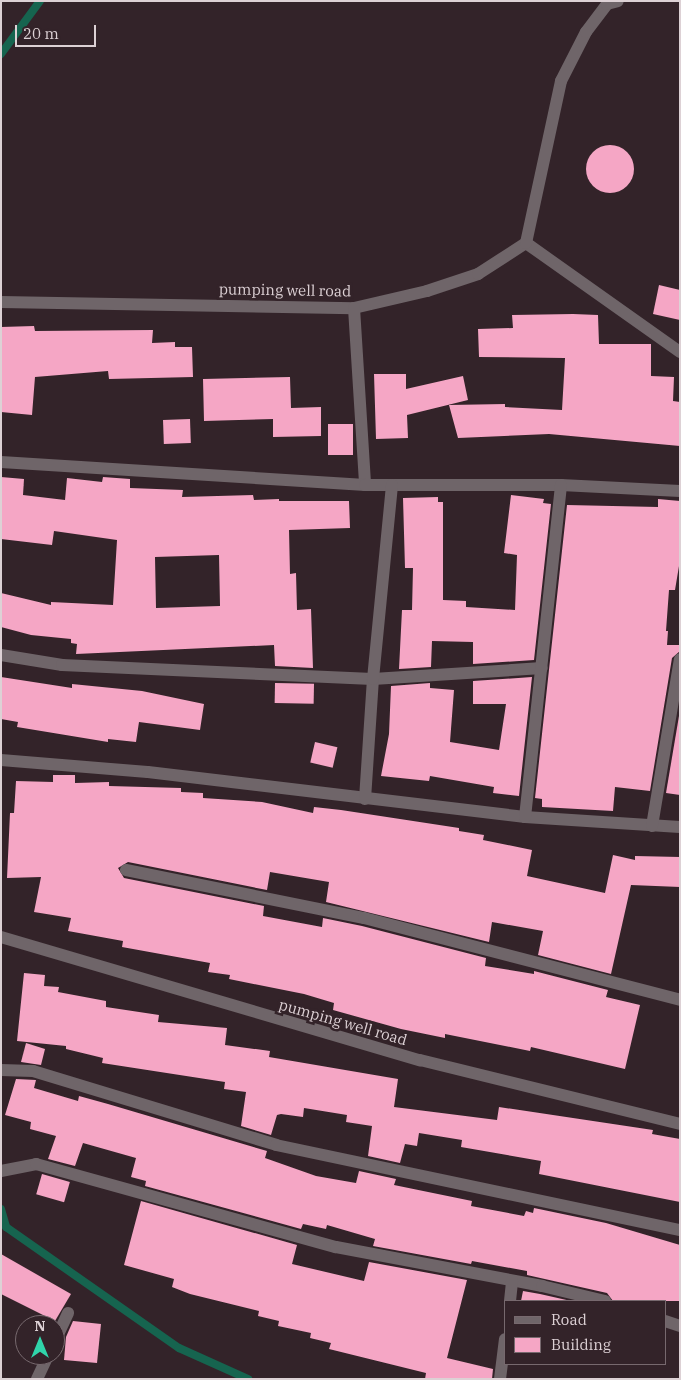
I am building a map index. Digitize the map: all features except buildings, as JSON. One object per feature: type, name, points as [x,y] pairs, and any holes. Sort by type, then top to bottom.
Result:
[{"type":"street","points":[[618,1],[607,4],[586,32],[561,80],[526,243],[680,352]]},
{"type":"street","name":"pumping well road","points":[[1,302],[354,308],[427,291],[478,274],[526,243]]},
{"type":"street","points":[[354,308],[365,485]]},
{"type":"street","points":[[1,462],[365,485],[560,485],[680,491]]},
{"type":"street","points":[[365,800],[373,679],[392,485]]},
{"type":"street","points":[[525,817],[560,485]]},
{"type":"street","points":[[1,655],[62,665],[373,679],[542,668]]},
{"type":"street","points":[[652,826],[680,661]]},
{"type":"street","points":[[1,760],[148,772],[365,800],[525,817],[680,827]]},
{"type":"street","points":[[126,870],[364,918],[680,1000]]},
{"type":"street","name":"pumping well road","points":[[1,937],[420,1060],[680,1124]]},
{"type":"street","points":[[1,1070],[34,1071],[276,1145],[680,1230]]},
{"type":"street","points":[[1,1171],[36,1164],[336,1248],[512,1281],[600,1300]]},
{"type":"street","points":[[510,1300],[512,1281]]},
{"type":"street","points":[[65,1319],[68,1313]]},
{"type":"street","points":[[666,1321],[680,1326]]},
{"type":"street","points":[[500,1379],[503,1355]]},
{"type":"street","points":[[37,1379],[43,1365]]},
{"type":"waterway","points":[[1,54],[40,1]]},
{"type":"waterway","points":[[1,1209],[6,1227],[179,1348],[248,1379]]}]
